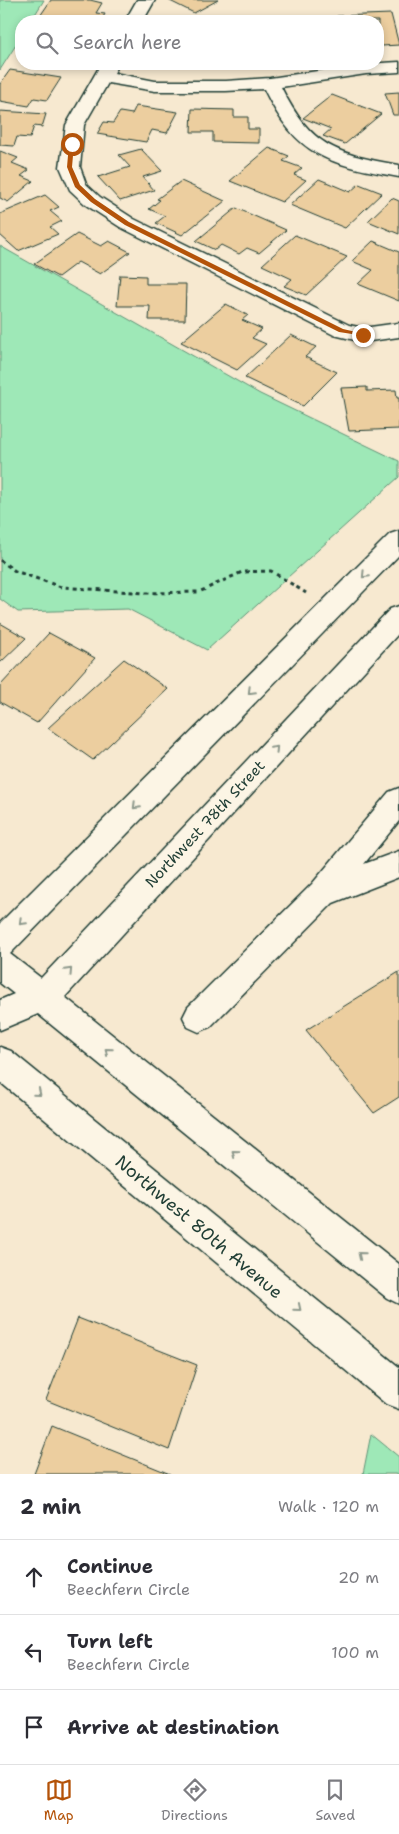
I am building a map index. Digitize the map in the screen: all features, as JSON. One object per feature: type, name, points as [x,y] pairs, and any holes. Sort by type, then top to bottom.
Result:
[{"type":"street","points":[[137,15],[146,0]]},
{"type":"street","points":[[384,68],[399,67]]},
{"type":"street","points":[[359,70],[270,83],[226,86],[155,86],[107,70],[75,124],[70,167],[77,186],[93,201],[127,223],[342,330],[363,335],[399,330]]},
{"type":"street","points":[[270,83],[282,110],[292,125],[327,154],[352,162],[399,171]]},
{"type":"street","points":[[0,944],[399,540]]},
{"type":"street","name":"Northwest 78th Street","points":[[0,1015],[44,998],[399,616]]},
{"type":"street","points":[[199,1017],[323,893],[399,800]]},
{"type":"street","points":[[323,893],[399,864]]},
{"type":"street","points":[[0,964],[399,1286]]},
{"type":"street","name":"Northwest 80th Avenue","points":[[0,1062],[399,1392]]},
{"type":"path","points":[[0,560],[15,572],[61,587],[146,593],[199,592],[242,572],[271,571],[332,609]]},
{"type":"green space","points":[[0,0],[44,0],[35,15],[15,15],[15,46],[0,70]]},
{"type":"green space","points":[[0,246],[260,394],[399,461],[399,477],[207,650],[128,609],[18,612],[0,599]]},
{"type":"green space","points":[[371,1434],[399,1457],[399,1474],[363,1474]]},
{"type":"building","points":[[51,0],[90,0],[102,3],[96,13],[105,14],[104,15],[41,15]]},
{"type":"building","points":[[168,0],[218,0],[194,13]]},
{"type":"building","points":[[391,14],[399,45],[384,46],[384,15],[364,15]]},
{"type":"building","points":[[10,70],[61,78],[47,100],[34,98],[29,106],[0,101],[0,84]]},
{"type":"building","points":[[399,92],[399,115],[393,115],[385,93]]},
{"type":"building","points":[[332,95],[381,114],[345,144],[323,136],[331,129],[303,118]]},
{"type":"building","points":[[136,106],[178,112],[167,133],[152,130],[146,142],[97,134],[104,122],[113,123],[120,112],[132,114]]},
{"type":"building","points":[[192,109],[234,110],[234,117],[248,117],[248,129],[259,129],[259,143],[213,142],[213,132],[191,132]]},
{"type":"building","points":[[0,111],[46,114],[42,127],[34,126],[30,138],[17,137],[14,146],[0,145]]},
{"type":"building","points":[[269,148],[289,156],[283,161],[302,168],[294,175],[306,180],[282,202],[230,181]]},
{"type":"building","points":[[141,149],[162,171],[143,177],[154,190],[120,201],[98,177],[130,167],[119,155]]},
{"type":"building","points":[[0,151],[18,158],[12,163],[29,170],[21,176],[33,181],[8,202],[0,198]]},
{"type":"building","points":[[319,179],[350,192],[359,184],[382,193],[345,228],[290,205]]},
{"type":"building","points":[[181,181],[225,201],[182,235],[156,223],[165,216],[149,209],[160,200],[157,199]]},
{"type":"building","points":[[45,195],[59,207],[50,211],[62,221],[50,227],[58,234],[18,251],[0,235],[0,214]]},
{"type":"building","points":[[392,198],[399,201],[399,234],[368,221]]},
{"type":"building","points":[[236,208],[286,230],[259,253],[247,248],[239,254],[221,245],[215,250],[196,241]]},
{"type":"building","points":[[77,234],[101,246],[109,241],[130,252],[100,274],[78,262],[58,277],[34,264]]},
{"type":"building","points":[[295,235],[347,257],[306,295],[284,286],[292,279],[262,265]]},
{"type":"building","points":[[373,241],[399,252],[399,301],[358,284],[373,270],[352,261]]},
{"type":"building","points":[[120,275],[146,276],[146,284],[186,284],[185,320],[149,320],[150,306],[117,306]]},
{"type":"building","points":[[226,304],[248,315],[242,320],[262,329],[252,338],[266,344],[237,370],[181,342]]},
{"type":"building","points":[[291,335],[316,347],[305,357],[337,372],[303,406],[245,378]]},
{"type":"building","points":[[367,387],[367,391],[396,390],[397,398],[399,398],[399,429],[349,431],[341,388]]},
{"type":"building","points":[[0,623],[26,638],[0,663]]},
{"type":"building","points":[[49,633],[95,658],[37,723],[0,702],[0,686]]},
{"type":"building","points":[[124,659],[168,689],[93,760],[48,728]]},
{"type":"building","points":[[399,972],[399,1097],[374,1113],[306,1030]]},
{"type":"building","points":[[78,1318],[197,1365],[169,1450],[46,1400]]},
{"type":"building","points":[[52,1426],[170,1474],[34,1474]]},
{"type":"route","points":[[72,144],[70,167],[77,186],[93,201],[127,223],[342,330],[363,335]]}]
